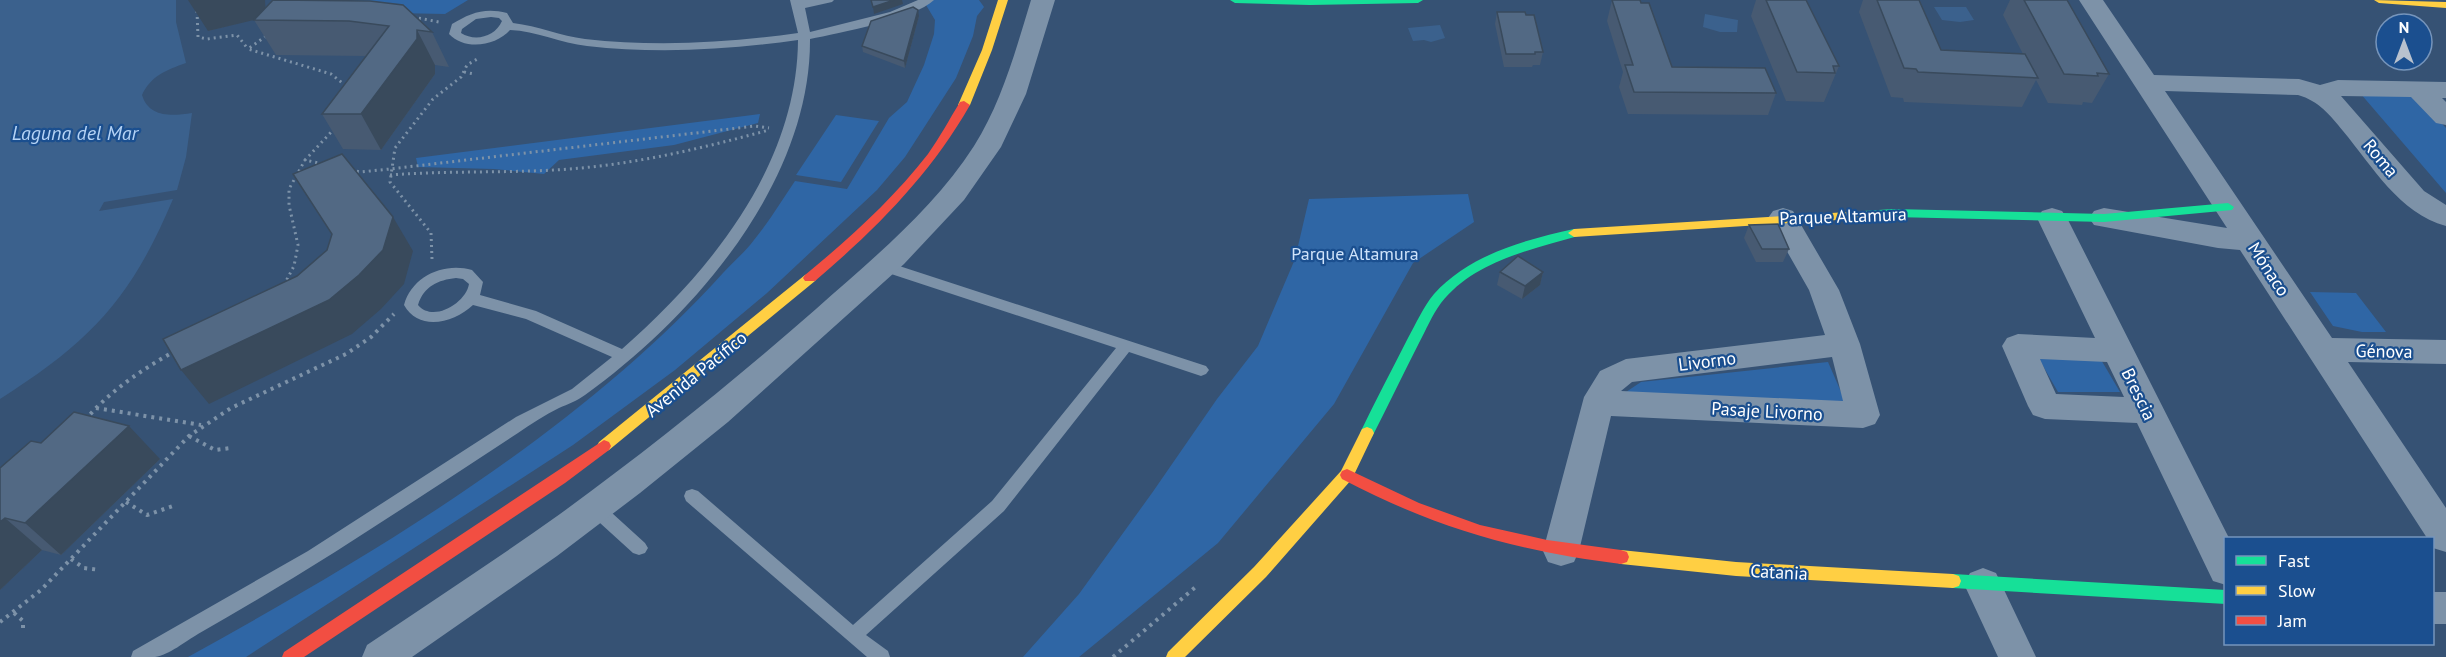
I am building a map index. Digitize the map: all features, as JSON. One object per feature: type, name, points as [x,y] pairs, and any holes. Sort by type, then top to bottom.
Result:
[{"type":"street","name":"Avenida Pacífico","points":[[291,657],[560,479],[717,357],[885,212],[921,171],[950,129],[975,79],[1003,0]]},
{"type":"street","points":[[381,657],[595,508],[760,377],[884,266],[961,183],[997,129],[1022,70],[1043,0]]},
{"type":"street","points":[[1235,0],[1310,2],[1418,0]]},
{"type":"street","name":"Mónaco","points":[[2091,0],[2446,537]]},
{"type":"street","points":[[2379,0],[2446,5]]},
{"type":"street","points":[[2441,0],[2446,5]]},
{"type":"street","name":"Roma","points":[[2146,83],[2299,87],[2320,93],[2337,106],[2414,198],[2431,210],[2446,216]]},
{"type":"street","name":"Roma","points":[[2320,93],[2338,88],[2446,90]]},
{"type":"street","points":[[2418,89],[2446,117]]},
{"type":"street","name":"Parque Altamura","points":[[1174,657],[1260,572],[1347,475],[1394,377],[1438,298],[1490,259],[1534,241],[1583,231],[1893,213],[2104,218],[2228,207]]},
{"type":"street","points":[[885,212],[922,227]]},
{"type":"street","points":[[1783,218],[1824,290],[1844,345]]},
{"type":"street","name":"Brescia","points":[[2052,218],[2224,566]]},
{"type":"street","name":"Parque Altamura","points":[[2104,218],[2218,238],[2250,240]]},
{"type":"street","name":"Pasaje Livorno","points":[[1598,403],[1863,415],[1844,345]]},
{"type":"street","name":"Livorno","points":[[1561,551],[1598,403],[1604,385],[1612,377],[1626,371],[1844,345]]},
{"type":"street","points":[[2118,351],[2018,346],[2045,406],[2147,411]]},
{"type":"street","name":"Génova","points":[[2322,350],[2446,352]]},
{"type":"street","name":"Catania","points":[[1347,475],[1431,516],[1477,532],[1561,551],[1736,569],[2224,597]]},
{"type":"street","points":[[560,479],[595,508]]},
{"type":"street","points":[[1983,584],[2017,657]]},
{"type":"lane","points":[[141,657],[408,499],[546,408],[579,393],[674,310],[727,245],[758,201],[776,166],[790,127],[801,79],[805,35],[797,3],[828,0]]},
{"type":"lane","points":[[507,26],[591,43],[643,46],[717,44],[805,35],[887,17],[928,0]]},
{"type":"lane","points":[[491,13],[503,15],[507,19],[507,26],[498,35],[488,39],[467,41],[455,34],[459,23],[473,16],[491,13]]},
{"type":"lane","points":[[884,266],[1125,347],[1201,370]]},
{"type":"lane","points":[[472,299],[539,316],[624,356]]},
{"type":"lane","points":[[852,636],[998,506],[1125,347]]},
{"type":"lane","points":[[692,496],[852,636],[881,657]]},
{"type":"lane","points":[[595,508],[639,548]]},
{"type":"path","points":[[197,6],[198,37],[207,39],[237,35],[249,48],[331,74],[351,91]]},
{"type":"path","points":[[405,16],[459,23]]},
{"type":"path","points":[[249,48],[267,35]]},
{"type":"path","points":[[427,266],[432,259],[431,234],[390,182],[390,169],[395,148],[433,99],[482,53]]},
{"type":"path","points":[[464,72],[474,74]]},
{"type":"path","points":[[281,290],[295,264],[298,248],[298,234],[289,206],[289,190],[295,174],[341,122]]},
{"type":"path","points":[[349,170],[360,172],[390,169],[755,126],[774,129],[722,143],[626,162],[554,170],[424,172],[390,175]]},
{"type":"path","points":[[306,160],[327,165]]},
{"type":"path","points":[[0,622],[41,590],[189,436],[209,419],[338,358],[369,339],[395,313]]},
{"type":"path","points":[[79,428],[116,389],[149,365],[177,350]]},
{"type":"path","points":[[96,408],[202,425]]},
{"type":"path","points":[[189,436],[215,450],[231,448]]},
{"type":"path","points":[[126,502],[147,515],[173,506]]},
{"type":"path","points":[[71,559],[84,568],[100,570]]},
{"type":"path","points":[[1113,657],[1202,582]]},
{"type":"path","points":[[14,612],[23,621],[23,628]]},
{"type":"green space","points":[[292,0],[468,0],[445,14],[298,11]]},
{"type":"green space","points":[[923,0],[979,0],[984,7],[977,16],[973,36],[956,78],[905,157],[877,190],[767,293],[675,370],[573,445],[246,657],[188,657],[331,576],[402,532],[472,486],[540,437],[605,386],[666,331],[750,244],[795,181],[847,189],[889,118],[907,102],[924,65],[934,34],[935,20]]},
{"type":"green space","points":[[2360,93],[2414,94],[2446,128],[2446,193]]},
{"type":"green space","points":[[760,114],[758,123],[674,145],[559,160],[544,174],[494,169],[418,167],[416,158]]},
{"type":"green space","points":[[836,115],[879,121],[841,182],[796,175]]},
{"type":"green space","name":"Parque Altamura","points":[[1468,194],[1474,222],[1413,263],[1334,404],[1218,543],[1079,657],[1023,657],[1079,594],[1217,399],[1258,346],[1295,259],[1309,199]]},
{"type":"green space","points":[[2310,292],[2356,293],[2386,332],[2362,332],[2333,326]]},
{"type":"green space","points":[[2100,358],[2120,392],[2058,392],[2039,359]]},
{"type":"green space","points":[[1828,362],[1845,401],[1824,405],[1626,392],[1641,382]]},
{"type":"water","name":"Laguna del Mar","points":[[0,0],[176,0],[176,22],[186,63],[160,74],[142,95],[145,103],[156,112],[169,115],[192,113],[186,157],[177,190],[104,202],[99,211],[173,199],[157,234],[124,291],[84,337],[32,378],[0,399]]},
{"type":"water","points":[[1934,7],[1966,7],[1974,20],[1960,22],[1942,20]]},
{"type":"water","points":[[1705,14],[1738,20],[1737,32],[1720,32],[1703,27]]},
{"type":"water","points":[[1440,25],[1445,38],[1431,42],[1413,41],[1408,28]]},
{"type":"building","points":[[273,0],[370,1],[403,5],[432,32],[417,30],[417,39],[361,114],[322,114],[389,26],[349,21],[254,20]]},
{"type":"building","points":[[871,0],[894,0],[873,7]]},
{"type":"building","points":[[1612,0],[1640,0],[1641,3],[1649,3],[1672,67],[1765,68],[1776,93],[1634,92],[1625,65],[1633,65]]},
{"type":"building","points":[[1766,0],[1806,0],[1839,66],[1833,66],[1835,73],[1797,72]]},
{"type":"building","points":[[1877,0],[1919,0],[1941,50],[2025,54],[2038,78],[1918,72],[1916,69],[1904,68]]},
{"type":"building","points":[[2024,0],[2067,0],[2109,74],[2097,73],[2098,76],[2064,74]]},
{"type":"building","points":[[913,7],[918,10],[904,61],[862,46],[871,21]]},
{"type":"building","points":[[1497,12],[1525,12],[1526,15],[1534,15],[1543,52],[1506,54]]},
{"type":"building","points":[[342,154],[393,217],[383,250],[359,275],[329,300],[181,370],[163,339],[297,276],[327,250],[332,234],[293,174]]},
{"type":"building","points":[[1778,224],[1789,249],[1762,249],[1749,225]]},
{"type":"building","points":[[1518,256],[1543,272],[1525,286],[1500,272]]},
{"type":"building","points":[[74,412],[129,426],[25,523],[5,518],[0,522],[0,468],[31,441],[41,443]]},
{"type":"traffic: fast","points":[[1235,0],[1310,2],[1418,0]]},
{"type":"traffic: fast","points":[[1864,215],[1893,213],[2104,218],[2228,207]]},
{"type":"traffic: fast","points":[[1367,433],[1431,308],[1440,296],[1469,272],[1502,254],[1574,233]]},
{"type":"traffic: fast","points":[[1953,581],[2224,597]]},
{"type":"traffic: slow","points":[[964,105],[987,50],[1003,0]]},
{"type":"traffic: slow","points":[[2379,0],[2446,5]]},
{"type":"traffic: slow","points":[[1574,233],[1864,215]]},
{"type":"traffic: slow","points":[[604,446],[810,278]]},
{"type":"traffic: slow","points":[[1174,657],[1260,572],[1347,475],[1367,433]]},
{"type":"traffic: slow","points":[[1621,557],[1736,569],[1953,581]]},
{"type":"traffic: jam","points":[[810,278],[876,220],[896,199],[933,155],[964,105]]},
{"type":"traffic: jam","points":[[290,657],[560,479],[604,446]]},
{"type":"traffic: jam","points":[[1347,475],[1414,508],[1480,531],[1547,547],[1621,557]]}]
